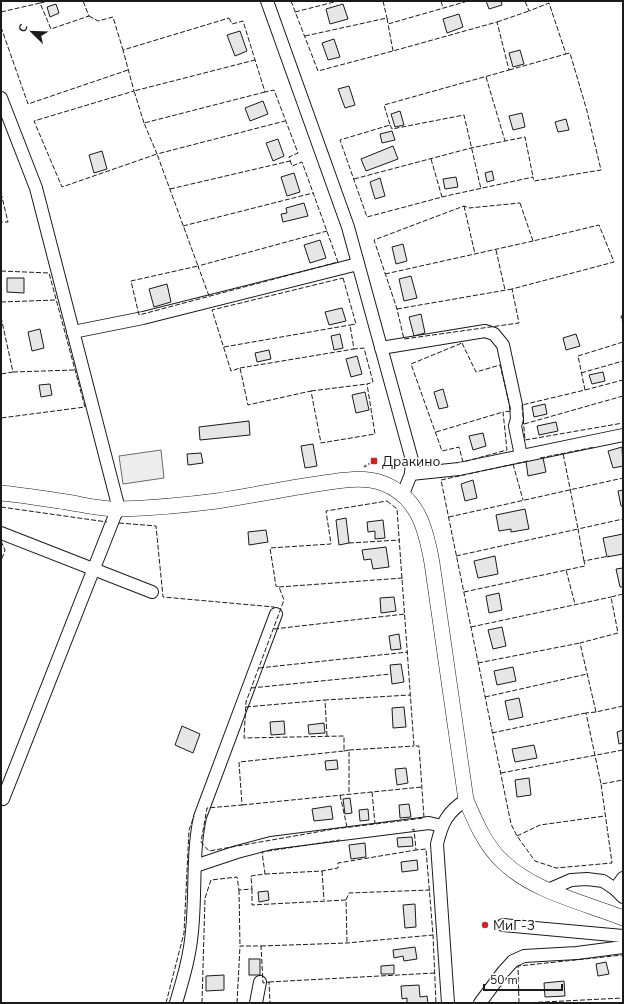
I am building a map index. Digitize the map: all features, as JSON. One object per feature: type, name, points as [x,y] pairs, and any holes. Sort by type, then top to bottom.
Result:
[{"type":"main road","points":[[1,493],[33,496],[97,508],[119,509],[217,501],[326,483],[362,479],[370,479],[384,484],[403,494],[419,516],[427,536],[466,800],[482,834],[501,860],[518,874],[548,890],[623,918]]},
{"type":"street","points":[[267,1],[348,227],[412,460],[411,474],[403,494]]},
{"type":"street","points":[[1,98],[36,188],[119,509],[94,568],[3,799]]},
{"type":"street","points":[[73,332],[143,318],[358,264]]},
{"type":"street","points":[[381,348],[485,331],[494,334],[503,345],[513,390],[517,419],[515,426],[520,456]]},
{"type":"street","points":[[411,474],[459,469],[623,435]]},
{"type":"street","points":[[1,533],[94,568],[152,592]]},
{"type":"street","points":[[176,1003],[189,956],[192,930],[195,836],[200,817],[276,614]]},
{"type":"street","points":[[448,1003],[437,844],[442,826],[447,816],[456,806],[466,800]]},
{"type":"street","points":[[195,866],[237,852],[271,843],[429,823],[442,826]]},
{"type":"street","points":[[548,890],[571,880],[587,879],[603,881],[619,893],[623,878]]},
{"type":"street","points":[[503,925],[623,936]]},
{"type":"street","points":[[480,1003],[513,961],[524,956],[578,953],[623,948]]},
{"type":"street","points":[[256,1003],[260,982]]},
{"type":"path","points":[[360,470],[374,461]]},
{"type":"shaded area","points":[[161,450],[164,478],[123,484],[119,456]]},
{"type":"building","points":[[486,1],[501,1],[502,5],[489,9]]},
{"type":"building","points":[[56,4],[59,13],[50,17],[47,7]]},
{"type":"building","points":[[343,4],[348,19],[330,24],[326,9]]},
{"type":"building","points":[[459,14],[463,27],[447,33],[443,19]]},
{"type":"building","points":[[240,31],[247,51],[235,56],[227,35]]},
{"type":"building","points":[[334,39],[340,57],[328,60],[322,43]]},
{"type":"building","points":[[520,50],[524,64],[513,67],[509,53]]},
{"type":"building","points":[[349,86],[355,105],[345,108],[338,89]]},
{"type":"building","points":[[263,101],[268,114],[250,121],[245,108]]},
{"type":"building","points":[[400,111],[404,125],[395,127],[391,114]]},
{"type":"building","points":[[522,113],[525,127],[513,130],[509,116]]},
{"type":"building","points":[[566,119],[569,130],[558,132],[555,122]]},
{"type":"building","points":[[392,131],[395,140],[382,143],[380,134]]},
{"type":"building","points":[[278,139],[284,156],[273,161],[266,143]]},
{"type":"building","points":[[393,146],[398,159],[366,171],[361,159]]},
{"type":"building","points":[[102,151],[107,169],[94,173],[89,155]]},
{"type":"building","points":[[492,171],[494,180],[487,182],[485,173]]},
{"type":"building","points":[[294,173],[300,192],[287,196],[281,177]]},
{"type":"building","points":[[456,177],[458,187],[445,189],[443,179]]},
{"type":"building","points":[[380,178],[385,196],[375,199],[370,182]]},
{"type":"building","points":[[304,203],[308,216],[283,222],[281,214],[287,213],[286,208]]},
{"type":"building","points":[[320,240],[326,258],[310,263],[304,245]]},
{"type":"building","points":[[403,244],[407,261],[396,264],[392,247]]},
{"type":"building","points":[[411,276],[417,298],[404,301],[399,279]]},
{"type":"building","points":[[7,278],[24,278],[24,293],[7,292]]},
{"type":"building","points":[[167,284],[171,302],[154,307],[149,289]]},
{"type":"building","points":[[342,308],[346,321],[329,325],[325,312]]},
{"type":"building","points":[[421,314],[425,333],[414,336],[409,317]]},
{"type":"building","points":[[40,329],[44,348],[32,351],[28,332]]},
{"type":"building","points":[[340,334],[343,348],[334,350],[331,336]]},
{"type":"building","points":[[576,334],[580,346],[566,350],[563,338]]},
{"type":"building","points":[[269,350],[271,359],[257,362],[255,353]]},
{"type":"building","points":[[357,356],[362,374],[351,377],[346,359]]},
{"type":"building","points":[[603,372],[605,381],[592,384],[589,375]]},
{"type":"building","points":[[50,384],[52,395],[41,397],[39,385]]},
{"type":"building","points":[[443,389],[448,407],[439,409],[434,392]]},
{"type":"building","points":[[365,392],[369,410],[356,413],[352,395]]},
{"type":"building","points":[[545,404],[547,414],[534,417],[532,407]]},
{"type":"building","points":[[249,421],[250,435],[200,440],[199,427]]},
{"type":"building","points":[[556,422],[558,431],[539,435],[537,426]]},
{"type":"building","points":[[483,433],[486,446],[473,450],[469,436]]},
{"type":"building","points":[[313,444],[317,466],[305,468],[301,446]]},
{"type":"building","points":[[622,447],[623,466],[613,468],[608,451]]},
{"type":"building","points":[[201,453],[203,463],[188,465],[187,454]]},
{"type":"building","points":[[543,458],[546,472],[528,476],[526,461]]},
{"type":"building","points":[[473,480],[477,498],[465,501],[461,484]]},
{"type":"building","points":[[623,490],[623,506],[621,506],[618,491]]},
{"type":"building","points":[[525,509],[529,529],[511,532],[511,529],[499,531],[496,515]]},
{"type":"building","points":[[346,518],[349,543],[339,545],[336,520]]},
{"type":"building","points":[[383,520],[385,538],[375,539],[375,531],[368,532],[367,522]]},
{"type":"building","points":[[266,530],[268,542],[249,545],[248,532]]},
{"type":"building","points":[[623,534],[623,554],[607,557],[603,538]]},
{"type":"building","points":[[386,547],[389,567],[373,569],[371,559],[364,560],[362,550]]},
{"type":"building","points":[[495,556],[498,574],[478,578],[474,561]]},
{"type":"building","points":[[623,568],[623,587],[620,587],[616,569]]},
{"type":"building","points":[[499,593],[502,610],[489,613],[486,596]]},
{"type":"building","points":[[394,597],[396,611],[381,613],[380,598]]},
{"type":"building","points":[[502,627],[506,646],[493,649],[488,630]]},
{"type":"building","points":[[399,634],[401,649],[391,650],[389,636]]},
{"type":"building","points":[[401,664],[404,682],[392,684],[390,665]]},
{"type":"building","points":[[513,667],[516,681],[497,685],[494,671]]},
{"type":"building","points":[[519,698],[523,717],[509,720],[505,701]]},
{"type":"building","points":[[404,707],[406,727],[393,728],[392,708]]},
{"type":"building","points":[[284,721],[285,734],[271,735],[270,722]]},
{"type":"building","points":[[324,723],[325,733],[309,734],[308,725]]},
{"type":"building","points":[[182,726],[200,734],[193,753],[175,745]]},
{"type":"building","points":[[623,730],[623,743],[619,744],[617,732]]},
{"type":"building","points":[[534,745],[537,758],[515,762],[512,749]]},
{"type":"building","points":[[337,760],[338,769],[326,770],[325,761]]},
{"type":"building","points":[[406,768],[408,783],[397,785],[395,769]]},
{"type":"building","points":[[529,778],[531,795],[517,797],[515,780]]},
{"type":"building","points":[[350,798],[352,813],[345,814],[343,799]]},
{"type":"building","points":[[409,804],[411,817],[400,818],[399,805]]},
{"type":"building","points":[[331,806],[333,819],[314,821],[312,809]]},
{"type":"building","points":[[368,809],[369,820],[360,821],[359,810]]},
{"type":"building","points":[[412,837],[413,846],[398,847],[397,838]]},
{"type":"building","points":[[365,843],[366,857],[351,859],[349,845]]},
{"type":"building","points":[[417,860],[418,870],[402,872],[401,862]]},
{"type":"building","points":[[268,891],[269,900],[259,902],[258,892]]},
{"type":"building","points":[[415,904],[416,927],[405,928],[403,905]]},
{"type":"building","points":[[415,947],[417,959],[404,961],[403,956],[394,958],[393,950]]},
{"type":"building","points":[[249,959],[260,959],[260,975],[249,975]]},
{"type":"building","points":[[606,962],[609,974],[598,976],[596,964]]},
{"type":"building","points":[[394,965],[394,974],[381,974],[381,966]]},
{"type":"building","points":[[224,975],[224,990],[206,991],[206,976]]},
{"type":"building","points":[[564,981],[565,996],[545,997],[544,983]]},
{"type":"building","points":[[419,985],[420,997],[427,996],[428,1003],[407,1003],[407,998],[402,999],[401,986]]},
{"type":"fence","points":[[40,3],[49,1]]},
{"type":"fence","points":[[1,12],[40,3],[51,29],[89,16],[83,1]]},
{"type":"fence","points":[[291,1],[318,71],[497,22],[509,70],[384,105],[390,125],[340,140],[367,217],[446,196],[533,177],[534,181],[601,170],[587,111],[570,53],[566,54],[549,3],[529,11],[525,1]]},
{"type":"fence","points":[[295,12],[338,1]]},
{"type":"fence","points":[[383,1],[387,18]]},
{"type":"fence","points":[[441,1],[443,8]]},
{"type":"fence","points":[[393,51],[388,24],[468,1]]},
{"type":"fence","points":[[497,22],[529,11]]},
{"type":"fence","points":[[89,16],[98,21],[113,17],[123,50]]},
{"type":"fence","points":[[229,18],[232,24],[243,21],[265,92],[274,90],[298,153],[289,157],[292,166],[302,162],[338,262],[139,315],[131,281],[198,266],[157,154],[62,187],[34,121],[134,91],[123,50],[229,18]]},
{"type":"fence","points":[[305,36],[387,18],[388,24]]},
{"type":"fence","points":[[1,27],[28,104],[128,70]]},
{"type":"fence","points":[[509,70],[566,54]]},
{"type":"fence","points":[[144,123],[134,91],[255,60]]},
{"type":"fence","points":[[486,77],[505,141]]},
{"type":"fence","points":[[265,92],[144,123],[157,154],[285,121]]},
{"type":"fence","points":[[390,125],[392,129],[464,115],[481,189]]},
{"type":"fence","points":[[354,179],[471,148],[525,137],[533,177]]},
{"type":"fence","points":[[431,159],[442,197]]},
{"type":"fence","points":[[170,189],[290,161]]},
{"type":"fence","points":[[1,193],[8,222],[1,222]]},
{"type":"fence","points":[[183,226],[313,193]]},
{"type":"fence","points":[[520,203],[533,241],[599,225],[614,262],[512,289],[519,323],[404,339],[397,309],[374,240],[464,206],[469,208],[520,203]]},
{"type":"fence","points":[[464,206],[475,254]]},
{"type":"fence","points":[[209,296],[198,266],[327,231]]},
{"type":"fence","points":[[385,274],[533,241]]},
{"type":"fence","points":[[496,250],[505,290]]},
{"type":"fence","points":[[1,271],[49,273],[85,407],[1,418]]},
{"type":"fence","points":[[343,278],[356,324],[350,325],[354,349],[364,348],[373,382],[367,384],[375,434],[321,443],[311,391],[248,405],[240,368],[231,371],[212,310],[343,278]]},
{"type":"fence","points":[[397,309],[512,289]]},
{"type":"fence","points":[[1,302],[56,300]]},
{"type":"fence","points":[[623,315],[621,316],[623,324]]},
{"type":"fence","points":[[1,317],[13,372],[1,374]]},
{"type":"fence","points":[[224,347],[350,325]]},
{"type":"fence","points":[[623,342],[578,356],[585,390],[522,405],[525,440],[623,423]]},
{"type":"fence","points":[[462,343],[476,372],[500,365],[511,411],[503,412],[507,450],[463,462],[459,447],[442,451],[411,364],[462,343]]},
{"type":"fence","points":[[240,368],[354,349]]},
{"type":"fence","points":[[581,373],[623,361]]},
{"type":"fence","points":[[13,372],[74,370]]},
{"type":"fence","points":[[585,390],[623,380]]},
{"type":"fence","points":[[311,391],[367,384]]},
{"type":"fence","points":[[524,424],[623,396]]},
{"type":"fence","points":[[436,432],[503,412]]},
{"type":"fence","points":[[540,458],[595,447]]},
{"type":"fence","points":[[456,556],[578,529],[563,453]]},
{"type":"fence","points":[[528,461],[441,480],[511,824],[517,836],[535,861],[556,868],[612,863],[601,784],[623,780]]},
{"type":"fence","points":[[513,464],[523,500]]},
{"type":"fence","points":[[449,517],[623,478]]},
{"type":"fence","points":[[387,501],[397,509],[414,746],[419,746],[424,818],[334,829],[209,851],[201,842],[207,808],[242,805],[239,762],[344,751],[344,736],[244,738],[246,702],[284,600],[279,587],[276,586],[270,548],[331,544],[326,511],[387,501]]},
{"type":"fence","points":[[1,507],[107,522]]},
{"type":"fence","points":[[584,561],[578,529],[623,519]]},
{"type":"fence","points":[[119,523],[156,526],[163,597],[274,607],[272,611]]},
{"type":"fence","points":[[349,543],[400,540]]},
{"type":"fence","points":[[1,541],[5,550],[1,561]]},
{"type":"fence","points":[[566,570],[585,566],[584,561],[609,556]]},
{"type":"fence","points":[[464,592],[566,570],[575,604]]},
{"type":"fence","points":[[279,587],[403,578]]},
{"type":"fence","points":[[623,594],[611,597],[618,633],[580,643],[596,712],[623,706]]},
{"type":"fence","points":[[471,627],[611,597]]},
{"type":"fence","points":[[274,629],[405,614]]},
{"type":"fence","points":[[478,663],[580,643]]},
{"type":"fence","points":[[259,668],[408,652]]},
{"type":"fence","points":[[251,688],[391,674]]},
{"type":"fence","points":[[485,697],[587,674]]},
{"type":"fence","points":[[327,736],[325,700],[410,695]]},
{"type":"fence","points":[[246,707],[325,700]]},
{"type":"fence","points":[[596,712],[586,713],[601,784]]},
{"type":"fence","points":[[492,733],[586,713]]},
{"type":"fence","points":[[349,750],[414,746]]},
{"type":"fence","points":[[344,751],[349,750],[349,794]]},
{"type":"fence","points":[[501,773],[623,750]]},
{"type":"fence","points":[[242,805],[422,787]]},
{"type":"fence","points":[[372,792],[375,824]]},
{"type":"fence","points":[[340,795],[347,827]]},
{"type":"fence","points":[[166,1003],[184,933],[189,830],[194,816]]},
{"type":"fence","points":[[517,836],[540,825],[605,816]]},
{"type":"fence","points":[[412,830],[414,829],[416,850],[426,849],[433,935],[436,1003]]},
{"type":"fence","points":[[202,1003],[205,898],[211,880],[237,877],[239,890],[252,889],[251,876],[265,874],[262,852],[340,840]]},
{"type":"fence","points":[[265,874],[322,871],[338,868],[338,863],[416,850]]},
{"type":"fence","points":[[322,871],[324,900]]},
{"type":"fence","points":[[252,889],[252,905],[346,900],[347,943]]},
{"type":"fence","points":[[239,890],[240,946]]},
{"type":"fence","points":[[346,900],[349,893],[430,890]]},
{"type":"fence","points":[[261,946],[347,943],[433,935]]},
{"type":"fence","points":[[237,1003],[240,946],[261,946],[263,983],[269,982],[270,1003]]},
{"type":"fence","points":[[519,1003],[518,966],[623,955]]},
{"type":"fence","points":[[269,982],[435,973]]},
{"type":"fence","points":[[524,1003],[623,998]]},
{"type":"place","name":"Дракино","points":[[374,461]]},
{"type":"place","name":"МиГ-3","points":[[485,925]]}]
